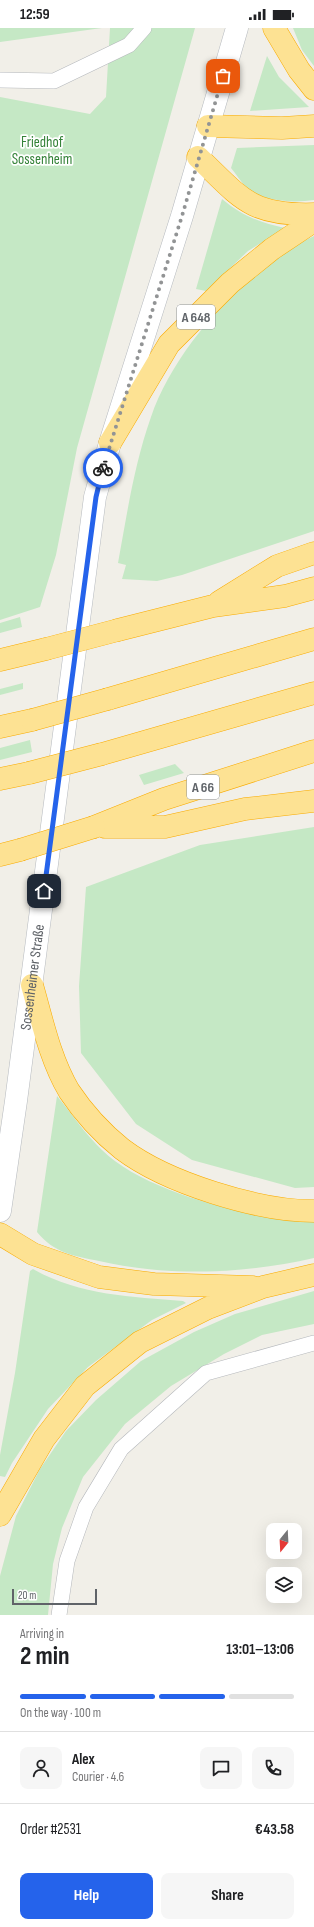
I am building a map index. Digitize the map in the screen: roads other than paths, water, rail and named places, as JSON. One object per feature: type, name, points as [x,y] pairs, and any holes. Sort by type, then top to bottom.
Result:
[{"type":"highway","points":[[274,28],[299,70],[314,88]]},
{"type":"highway","points":[[208,126],[282,128],[314,126]]},
{"type":"highway","points":[[198,157],[236,194],[252,205],[274,213],[314,214]]},
{"type":"highway","name":"A 648","points":[[110,443],[170,344],[230,283],[272,249],[314,222]]},
{"type":"highway","points":[[213,606],[277,566],[314,554]]},
{"type":"highway","points":[[0,660],[213,606],[285,596],[314,588]]},
{"type":"highway","points":[[0,727],[32,720],[108,699],[314,639]]},
{"type":"highway","points":[[0,780],[102,754],[314,693]]},
{"type":"highway","name":"A 66","points":[[10,853],[94,827],[164,799],[314,751]]},
{"type":"highway","points":[[94,827],[165,827],[245,809],[314,801]]},
{"type":"highway","points":[[32,985],[53,1055],[69,1090],[86,1115],[122,1149],[160,1170],[198,1187],[247,1202],[293,1211],[314,1211]]},
{"type":"highway","points":[[0,1234],[33,1254],[99,1277],[154,1284],[263,1287]]},
{"type":"highway","points":[[0,1515],[44,1439],[85,1386],[140,1342],[208,1308],[263,1287],[314,1275]]},
{"type":"main road","name":"Sossenheimer Straße","points":[[0,1211],[32,985],[96,497],[110,443],[182,216],[198,157],[237,28]]},
{"type":"lane","points":[[0,80],[54,81],[129,46],[144,28]]},
{"type":"lane","points":[[59,1615],[67,1561],[86,1507],[121,1449],[206,1373],[314,1343]]},
{"type":"park label","name":"Friedhof Sossenheim","points":[[42,150]]}]
